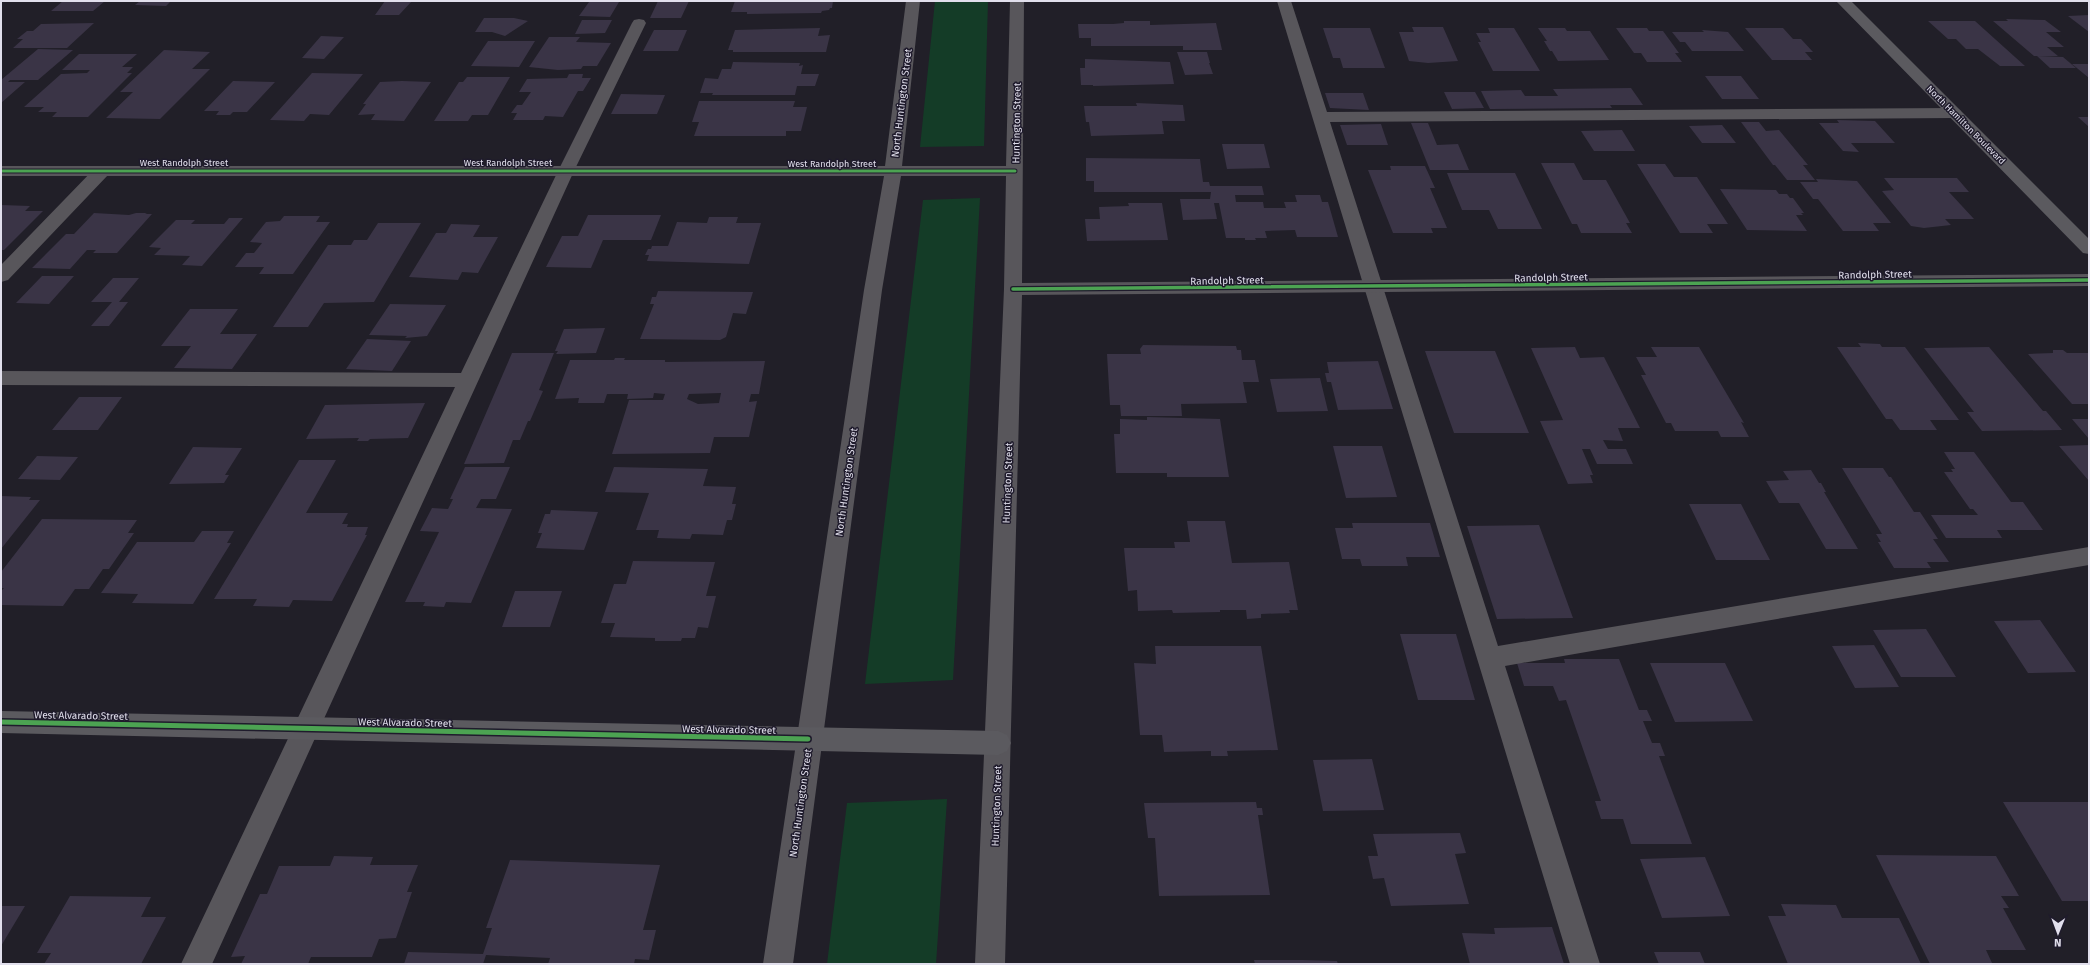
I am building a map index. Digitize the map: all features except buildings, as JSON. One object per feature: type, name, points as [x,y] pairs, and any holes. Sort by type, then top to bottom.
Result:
[{"type":"street","name":"North Huntington Street","points":[[778,964],[808,739],[873,290],[893,172],[913,1]]},
{"type":"street","name":"Huntington Street","points":[[990,964],[1014,289],[1017,1]]},
{"type":"street","points":[[1284,1],[1585,964]]},
{"type":"street","name":"North Hamilton Boulevard","points":[[1843,1],[2089,249]]},
{"type":"street","points":[[196,964],[566,171],[639,24]]},
{"type":"street","points":[[1320,117],[1954,113]]},
{"type":"street","name":"West Randolph Street","points":[[1,171],[893,172],[1015,170]]},
{"type":"street","points":[[1,276],[102,171]]},
{"type":"street","name":"Randolph Street","points":[[1014,289],[2089,280]]},
{"type":"street","points":[[1,378],[468,380]]},
{"type":"street","points":[[1490,658],[2089,556]]},
{"type":"street","name":"West Alvarado Street","points":[[1,722],[998,743]]},
{"type":"green space","points":[[935,1],[988,1],[984,146],[920,147]]},
{"type":"green space","points":[[980,198],[953,680],[865,684],[923,200]]},
{"type":"green space","points":[[947,799],[936,964],[827,964],[847,803]]},
{"type":"cycle path","points":[[1,171],[1015,171]]},
{"type":"cycle path","points":[[1013,289],[2089,280]]},
{"type":"cycle path","points":[[1,722],[808,739]]}]
